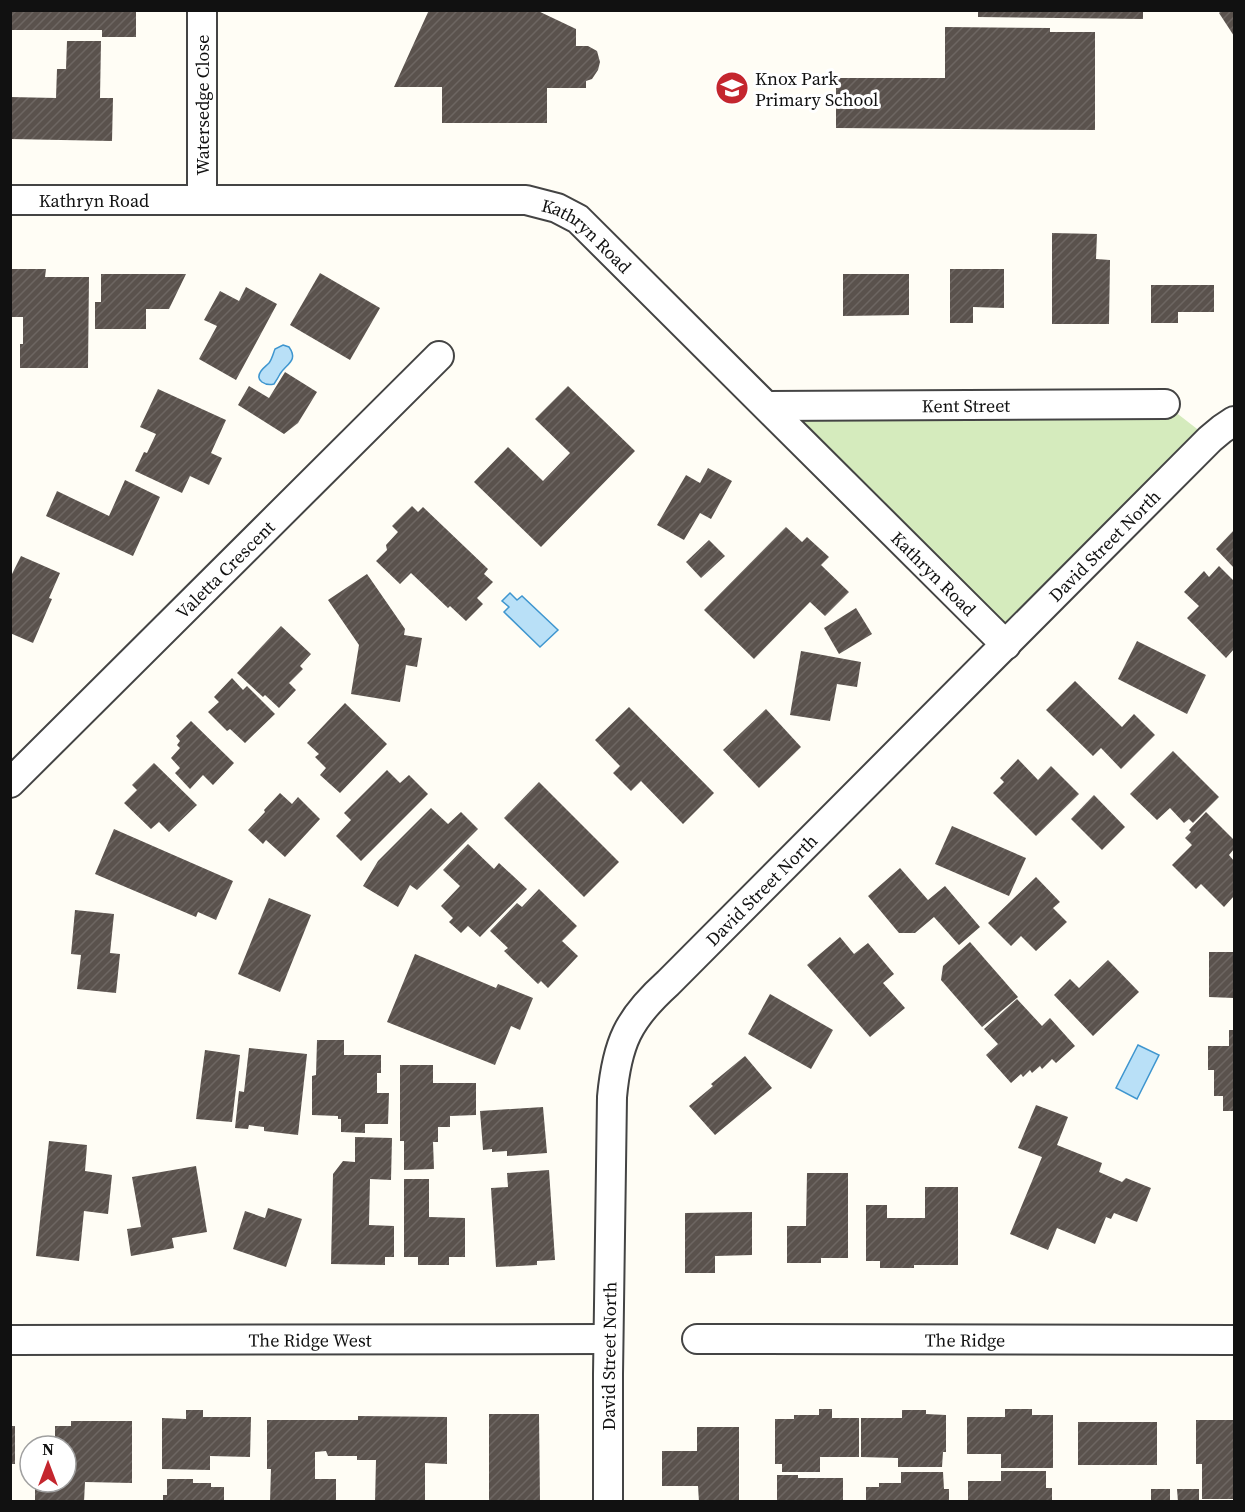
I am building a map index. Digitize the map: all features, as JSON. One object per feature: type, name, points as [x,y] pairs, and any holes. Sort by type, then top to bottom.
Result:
[{"type":"street","name":"Watersedge Close","points":[[202,10],[202,200]]},
{"type":"street","name":"Kathryn Road","points":[[10,200],[526,200],[557,208],[578,219],[1006,645]]},
{"type":"street","name":"Valetta Crescent","points":[[10,783],[439,356]]},
{"type":"street","name":"Kent Street","points":[[768,406],[1165,404]]},
{"type":"street","name":"David Street North","points":[[608,1502],[612,1097],[617,1063],[628,1029],[652,997],[1210,440],[1234,421]]},
{"type":"street","name":"The Ridge West","points":[[10,1340],[608,1339]]},
{"type":"street","name":"The Ridge","points":[[697,1339],[1234,1340]]},
{"type":"green space","points":[[1165,404],[1210,439],[1006,645],[768,406]]},
{"type":"water","points":[[283,345],[289,347],[292,359],[274,384],[265,383],[260,380],[259,375],[270,361],[275,349]]},
{"type":"water","points":[[510,593],[517,600],[522,596],[558,630],[540,647],[504,612],[509,607],[502,601]]},
{"type":"water","points":[[1138,1045],[1159,1055],[1137,1099],[1116,1088]]},
{"type":"building","points":[[10,10],[136,10],[136,37],[102,37],[102,30],[10,30]]},
{"type":"building","points":[[429,10],[536,10],[576,29],[576,46],[588,46],[597,51],[600,62],[598,70],[592,79],[586,81],[586,88],[547,88],[547,123],[442,123],[442,87],[394,87]]},
{"type":"building","points":[[978,10],[1143,10],[1143,19],[978,17]]},
{"type":"building","points":[[1222,10],[1234,10],[1234,36],[1219,13]]},
{"type":"building","points":[[945,27],[1050,28],[1050,32],[1095,32],[1095,130],[836,128],[836,78],[945,78]]},
{"type":"building","points":[[67,41],[101,41],[100,98],[113,98],[112,141],[10,139],[10,97],[56,98],[57,69],[66,69]]},
{"type":"building","points":[[1052,233],[1097,234],[1096,259],[1110,260],[1109,324],[1052,324]]},
{"type":"building","points":[[11,269],[46,269],[45,277],[89,277],[88,368],[20,368],[23,317],[11,317]]},
{"type":"building","points":[[950,269],[1004,269],[1004,308],[973,307],[973,323],[950,323]]},
{"type":"building","points":[[320,273],[380,308],[350,360],[290,325]]},
{"type":"building","points":[[101,274],[186,274],[169,309],[146,309],[146,329],[95,329],[95,302],[101,302]]},
{"type":"building","points":[[843,274],[909,274],[909,315],[843,316]]},
{"type":"building","points":[[1151,285],[1214,285],[1214,312],[1178,312],[1178,323],[1151,323]]},
{"type":"building","points":[[246,287],[277,304],[236,380],[199,359],[217,326],[204,320],[220,291],[239,301]]},
{"type":"building","points":[[285,372],[317,392],[298,423],[284,434],[238,405],[249,386],[269,398]]},
{"type":"building","points":[[568,386],[635,451],[541,547],[474,482],[508,447],[543,481],[570,453],[535,419]]},
{"type":"building","points":[[158,389],[226,420],[211,453],[222,458],[209,485],[190,476],[182,493],[135,471],[156,434],[140,427]]},
{"type":"building","points":[[708,468],[732,481],[711,519],[700,513],[684,540],[657,525],[686,475],[700,483]]},
{"type":"building","points":[[125,480],[160,497],[133,556],[46,516],[57,491],[109,516]]},
{"type":"building","points":[[412,506],[418,512],[423,507],[488,569],[484,574],[493,582],[477,598],[483,604],[466,621],[450,606],[448,608],[411,573],[400,584],[376,561],[387,550],[386,545],[398,532],[392,526]]},
{"type":"building","points":[[786,527],[802,542],[807,537],[829,557],[821,565],[849,592],[825,616],[810,602],[754,659],[704,610]]},
{"type":"building","points":[[1234,530],[1234,568],[1216,549]]},
{"type":"building","points":[[709,540],[725,556],[701,578],[686,562]]},
{"type":"building","points":[[21,556],[60,573],[49,598],[52,599],[33,643],[10,633],[10,578]]},
{"type":"building","points":[[1219,566],[1234,581],[1234,649],[1226,658],[1187,618],[1199,606],[1184,592],[1204,571],[1209,577]]},
{"type":"building","points":[[367,574],[405,629],[404,635],[422,638],[417,667],[406,665],[400,702],[351,694],[359,645],[328,600]]},
{"type":"building","points":[[856,608],[872,634],[839,654],[824,628]]},
{"type":"building","points":[[281,626],[311,654],[300,666],[303,669],[289,683],[296,690],[279,708],[237,673]]},
{"type":"building","points":[[1137,641],[1206,675],[1187,714],[1118,679]]},
{"type":"building","points":[[801,651],[861,662],[857,687],[837,684],[830,721],[790,715]]},
{"type":"building","points":[[232,678],[243,690],[247,686],[275,714],[245,743],[230,729],[227,731],[208,712],[219,702],[214,697]]},
{"type":"building","points":[[1075,681],[1122,727],[1134,714],[1155,735],[1121,769],[1101,748],[1093,756],[1046,710]]},
{"type":"building","points":[[345,703],[387,744],[340,793],[320,775],[326,768],[315,757],[319,754],[307,743]]},
{"type":"building","points":[[629,707],[714,793],[683,824],[641,781],[631,791],[613,773],[620,766],[595,740]]},
{"type":"building","points":[[766,709],[801,747],[759,788],[723,750]]},
{"type":"building","points":[[191,721],[234,763],[213,785],[203,775],[190,789],[175,773],[180,768],[171,758],[180,748],[177,745],[180,741],[176,736]]},
{"type":"building","points":[[1173,751],[1219,797],[1193,823],[1189,819],[1184,823],[1170,808],[1157,820],[1130,794]]},
{"type":"building","points":[[1018,759],[1038,780],[1051,766],[1079,794],[1036,836],[993,793],[1004,782],[1000,778]]},
{"type":"building","points":[[154,763],[197,805],[169,832],[159,822],[151,829],[124,803],[137,790],[132,785]]},
{"type":"building","points":[[387,770],[400,783],[409,775],[428,794],[361,861],[336,836],[351,820],[344,813]]},
{"type":"building","points":[[539,782],[619,862],[584,897],[504,818]]},
{"type":"building","points":[[280,793],[292,804],[298,797],[320,819],[285,857],[266,840],[263,844],[248,830]]},
{"type":"building","points":[[1094,795],[1125,827],[1102,850],[1071,819]]},
{"type":"building","points":[[431,808],[448,824],[461,812],[478,829],[417,890],[410,885],[398,907],[363,886],[378,861]]},
{"type":"building","points":[[1206,812],[1234,840],[1234,849],[1229,855],[1234,861],[1234,896],[1224,907],[1201,884],[1196,889],[1172,865],[1192,845],[1185,838],[1191,832],[1189,830]]},
{"type":"building","points":[[952,826],[1026,858],[1009,896],[935,864]]},
{"type":"building","points":[[114,829],[233,881],[216,920],[198,912],[196,917],[95,874]]},
{"type":"building","points":[[468,844],[494,869],[499,863],[527,889],[480,937],[468,926],[461,933],[449,922],[453,918],[441,906],[460,886],[443,870]]},
{"type":"building","points":[[900,868],[928,900],[945,886],[980,927],[959,945],[934,917],[915,933],[899,933],[868,896]]},
{"type":"building","points":[[1036,877],[1060,902],[1053,908],[1067,922],[1036,951],[1021,936],[1011,946],[988,923]]},
{"type":"building","points":[[539,889],[577,926],[562,941],[578,956],[548,988],[541,981],[538,984],[504,951],[508,948],[490,931],[517,903],[522,907]]},
{"type":"building","points":[[269,898],[311,915],[280,992],[238,974]]},
{"type":"building","points":[[75,910],[114,914],[110,953],[120,954],[116,993],[77,989],[81,955],[71,954]]},
{"type":"building","points":[[840,937],[854,954],[868,943],[894,974],[883,983],[905,1008],[870,1037],[807,965]]},
{"type":"building","points":[[970,942],[1018,997],[982,1027],[941,980],[943,966]]},
{"type":"building","points":[[1209,952],[1234,952],[1234,998],[1209,997]]},
{"type":"building","points":[[415,954],[496,988],[498,984],[533,998],[520,1030],[511,1026],[495,1065],[387,1022]]},
{"type":"building","points":[[1108,960],[1139,992],[1093,1036],[1054,995],[1070,979],[1079,988]]},
{"type":"building","points":[[770,994],[833,1030],[811,1069],[748,1034]]},
{"type":"building","points":[[1017,999],[1042,1026],[1050,1018],[1075,1046],[1056,1063],[1052,1059],[1042,1069],[1040,1066],[1032,1073],[1030,1070],[1023,1077],[1021,1074],[1011,1083],[986,1055],[998,1044],[984,1029]]},
{"type":"building","points":[[1229,1030],[1234,1030],[1234,1111],[1223,1111],[1223,1096],[1214,1096],[1214,1070],[1208,1070],[1208,1046],[1229,1046]]},
{"type":"building","points":[[317,1040],[344,1040],[344,1055],[381,1055],[381,1073],[377,1073],[377,1093],[389,1093],[388,1124],[365,1124],[365,1133],[341,1132],[341,1119],[338,1119],[338,1116],[312,1115],[312,1076],[316,1075]]},
{"type":"building","points":[[249,1048],[307,1054],[298,1135],[264,1131],[264,1127],[249,1125],[248,1129],[235,1128],[239,1091],[244,1092]]},
{"type":"building","points":[[205,1050],[240,1055],[232,1122],[196,1119]]},
{"type":"building","points":[[745,1056],[772,1088],[715,1135],[689,1106]]},
{"type":"building","points":[[400,1065],[433,1065],[433,1083],[476,1083],[476,1115],[450,1116],[450,1127],[438,1127],[438,1142],[433,1142],[434,1169],[404,1170],[404,1141],[400,1141]]},
{"type":"building","points":[[1036,1105],[1068,1117],[1057,1145],[1102,1163],[1099,1172],[1122,1182],[1126,1178],[1151,1188],[1137,1222],[1114,1213],[1111,1219],[1106,1217],[1095,1244],[1057,1228],[1048,1250],[1010,1234],[1042,1157],[1018,1148]]},
{"type":"building","points":[[543,1107],[547,1153],[507,1156],[507,1151],[483,1150],[480,1111]]},
{"type":"building","points":[[355,1137],[392,1138],[391,1180],[370,1179],[369,1225],[394,1226],[394,1257],[385,1257],[385,1265],[331,1264],[333,1174],[343,1161],[355,1162]]},
{"type":"building","points":[[49,1141],[87,1145],[85,1171],[112,1175],[108,1214],[84,1211],[79,1261],[36,1256]]},
{"type":"building","points":[[196,1166],[207,1232],[172,1238],[174,1248],[131,1256],[127,1229],[141,1227],[132,1177]]},
{"type":"building","points":[[549,1170],[555,1260],[537,1261],[537,1265],[496,1267],[491,1188],[508,1187],[507,1173]]},
{"type":"building","points":[[807,1173],[848,1173],[848,1258],[821,1258],[821,1263],[787,1263],[787,1226],[806,1226]]},
{"type":"building","points":[[404,1179],[429,1179],[429,1217],[465,1218],[465,1257],[449,1257],[449,1265],[418,1265],[418,1257],[404,1257]]},
{"type":"building","points":[[925,1187],[958,1187],[958,1265],[880,1268],[880,1261],[866,1261],[866,1205],[887,1205],[887,1218],[925,1218]]},
{"type":"building","points":[[268,1208],[302,1219],[286,1267],[233,1249],[245,1211],[265,1218]]},
{"type":"building","points":[[752,1212],[752,1255],[715,1256],[715,1273],[685,1273],[685,1213]]},
{"type":"building","points":[[819,1409],[832,1409],[832,1418],[859,1418],[859,1457],[820,1457],[820,1472],[782,1472],[782,1464],[775,1464],[775,1419],[794,1419],[794,1415],[819,1415]]},
{"type":"building","points":[[1005,1409],[1032,1409],[1032,1415],[1053,1415],[1053,1468],[1001,1468],[1001,1454],[967,1454],[967,1417],[1005,1417]]},
{"type":"building","points":[[186,1410],[203,1410],[203,1417],[251,1417],[250,1457],[210,1456],[210,1470],[162,1469],[162,1418],[186,1419]]},
{"type":"building","points":[[902,1410],[926,1410],[926,1414],[946,1415],[946,1452],[943,1452],[942,1467],[898,1467],[898,1458],[861,1457],[861,1418],[902,1418]]},
{"type":"building","points":[[489,1414],[539,1414],[540,1502],[489,1502]]},
{"type":"building","points":[[358,1416],[447,1417],[447,1464],[425,1463],[425,1502],[375,1502],[376,1460],[357,1460],[357,1456],[328,1456],[326,1451],[315,1452],[315,1479],[336,1479],[336,1502],[270,1502],[271,1469],[267,1469],[267,1420],[358,1420]]},
{"type":"building","points":[[1196,1420],[1234,1420],[1234,1499],[1202,1499],[1202,1464],[1196,1464]]},
{"type":"building","points":[[71,1421],[132,1421],[132,1483],[85,1482],[84,1502],[35,1502],[35,1494],[78,1494],[78,1434],[55,1434],[55,1426],[71,1426]]},
{"type":"building","points":[[1078,1422],[1157,1422],[1157,1465],[1078,1465]]},
{"type":"building","points":[[10,1426],[15,1426],[15,1464],[10,1464]]},
{"type":"building","points":[[697,1427],[739,1427],[739,1502],[699,1502],[698,1486],[662,1486],[662,1451],[697,1451]]},
{"type":"building","points":[[1001,1471],[1046,1471],[1046,1488],[1052,1488],[1052,1502],[968,1502],[968,1481],[1001,1481]]},
{"type":"building","points":[[901,1472],[943,1472],[944,1489],[949,1489],[949,1502],[866,1502],[866,1487],[879,1487],[879,1483],[901,1483]]},
{"type":"building","points":[[777,1475],[798,1475],[798,1478],[843,1478],[843,1502],[777,1502]]},
{"type":"building","points":[[167,1479],[193,1479],[193,1483],[211,1483],[211,1487],[224,1487],[224,1502],[163,1502],[163,1495],[167,1495]]},
{"type":"building","points":[[1151,1489],[1170,1489],[1170,1502],[1151,1502]]},
{"type":"building","points":[[1177,1489],[1199,1489],[1199,1502],[1178,1502]]},
{"type":"place","name":"Knox Park Primary School","points":[[732,88]]}]
